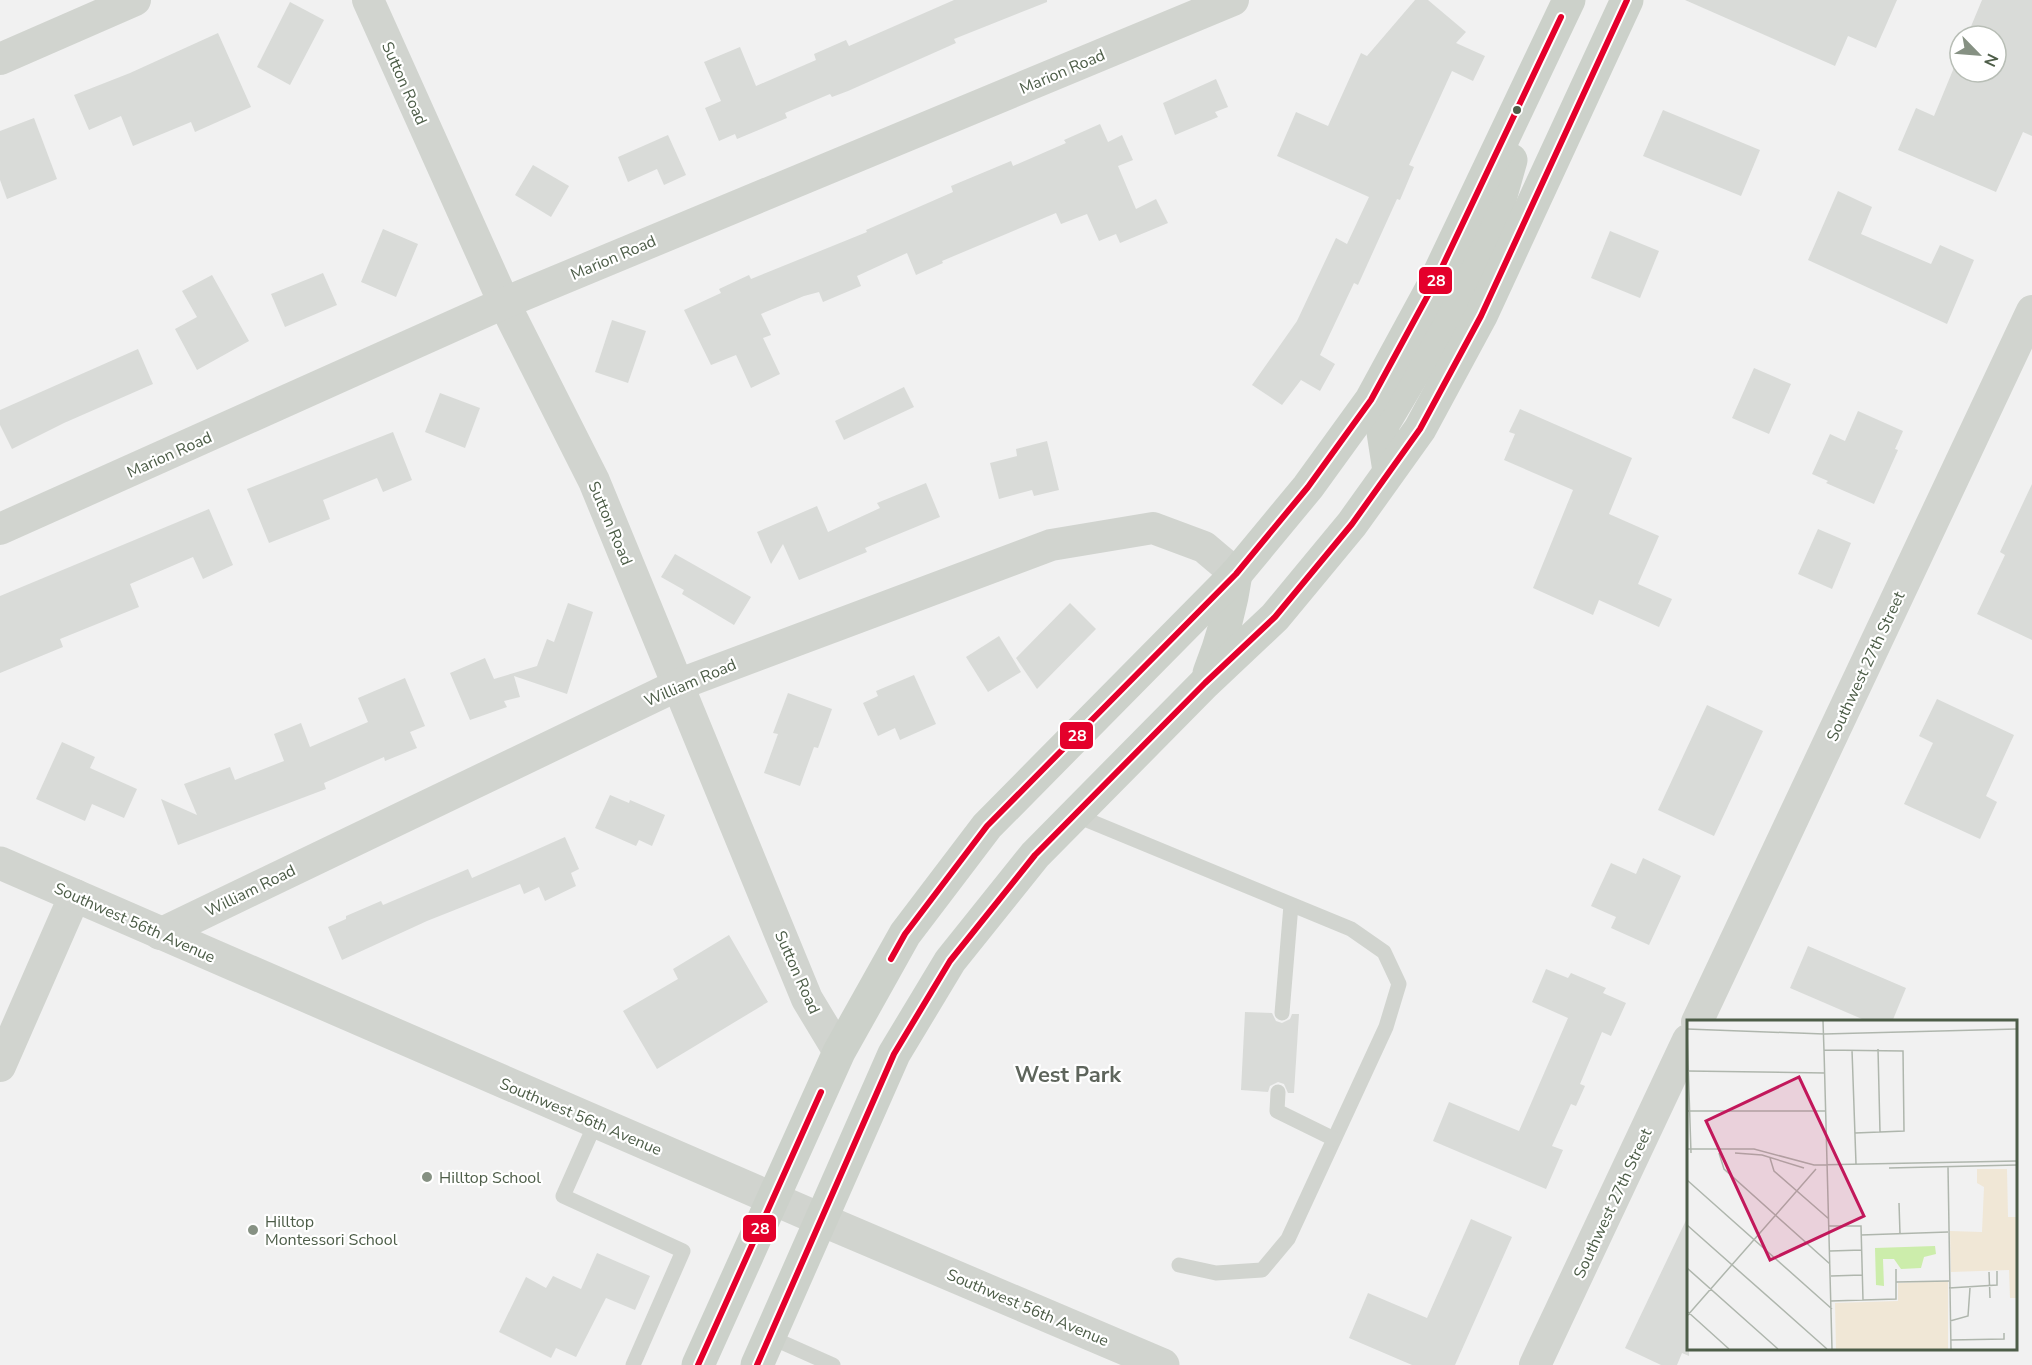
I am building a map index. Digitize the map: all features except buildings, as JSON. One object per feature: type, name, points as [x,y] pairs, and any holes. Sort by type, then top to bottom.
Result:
[{"type":"main road","points":[[698,1365],[839,1052],[905,934],[987,826],[1236,574],[1308,487],[1371,400],[1433,286],[1569,0]]},
{"type":"main road","points":[[764,1351],[894,1054],[950,961],[1035,855],[1204,682],[1275,617],[1352,524],[1420,429],[1481,316],[1627,0]]},
{"type":"main road","points":[[1389,471],[1382,426],[1451,310],[1493,224],[1516,142],[1515,113]]},
{"type":"main road","points":[[1204,682],[1223,639],[1232,606],[1236,574]]},
{"type":"street","points":[[0,59],[135,0]]},
{"type":"street","name":"Sutton Road","points":[[368,0],[504,303],[594,482],[680,684],[807,999],[839,1052]]},
{"type":"street","name":"Marion Road","points":[[0,529],[504,303],[1233,0]]},
{"type":"street","name":"Southwest 27th Street","points":[[1698,1020],[2032,312]]},
{"type":"street","name":"William Road","points":[[160,934],[680,684],[1051,545],[1153,528],[1204,547],[1236,574]]},
{"type":"street","name":"Southwest 56th Avenue","points":[[0,863],[822,1220],[1163,1365]]},
{"type":"street","points":[[0,1066],[75,895]]},
{"type":"street","name":"Southwest 27th Street","points":[[1535,1365],[1687,1044]]},
{"type":"lane","points":[[1075,815],[1351,929],[1384,952],[1399,984],[1386,1028],[1288,1239],[1262,1270],[1216,1273],[1179,1265]]},
{"type":"lane","points":[[1282,1013],[1291,905]]},
{"type":"lane","points":[[1278,1092],[1277,1111],[1334,1139]]},
{"type":"lane","points":[[596,1122],[563,1196],[683,1251],[633,1365]]},
{"type":"lane","points":[[764,1351],[833,1365]]},
{"type":"transit line","name":"28","points":[[757,1365],[894,1054],[950,961],[1035,855],[1205,683],[1275,617],[1352,524],[1420,429],[1481,316],[1627,0]]},
{"type":"transit line","name":"28","points":[[891,959],[905,934],[987,826],[1236,574],[1308,487],[1371,400],[1433,286],[1561,17]]},
{"type":"transit line","name":"28","points":[[698,1365],[821,1092]]},
{"type":"place","name":"Hilltop School","points":[[427,1177]]},
{"type":"place","name":"Hilltop Montessori School","points":[[253,1230]]},
{"type":"district","name":"West Park","points":[[1068,1074]]}]
